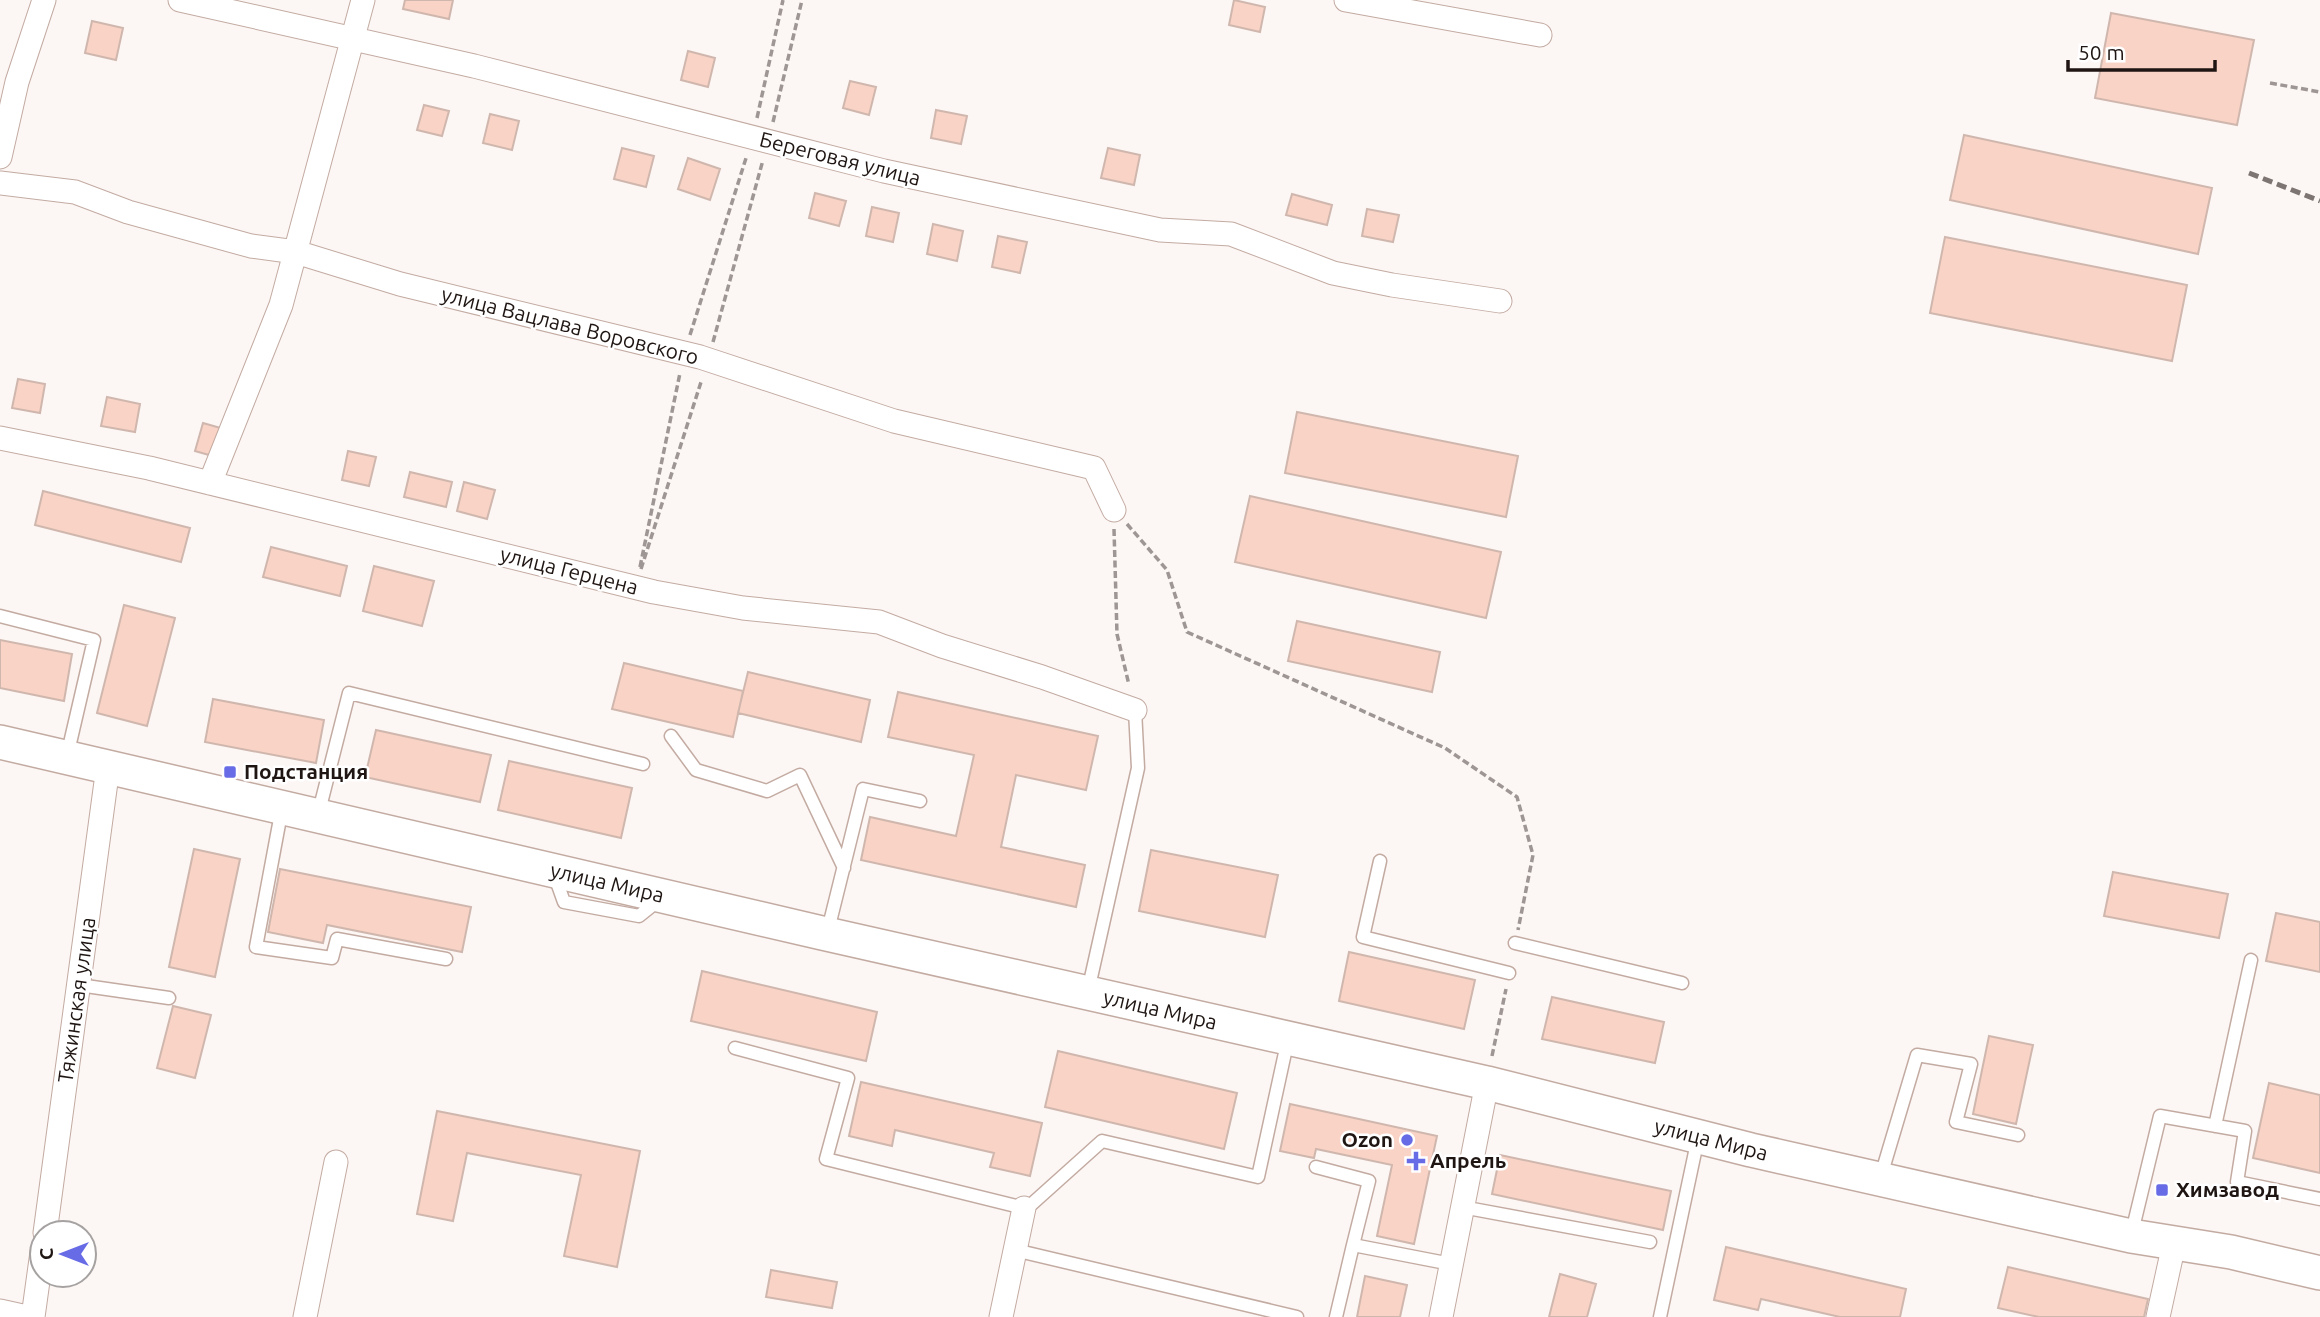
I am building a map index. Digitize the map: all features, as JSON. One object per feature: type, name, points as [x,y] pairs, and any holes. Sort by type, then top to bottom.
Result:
[{"type":"main road","name":"улица Мира","points":[[0,741],[827,934],[1487,1083],[1698,1137],[1880,1179],[2131,1236],[2231,1252],[2320,1273]]},
{"type":"street","points":[[0,157],[18,82],[44,0]]},
{"type":"street","name":"Береговая улица","points":[[180,0],[474,66],[884,171],[1160,230],[1231,234],[1333,274],[1500,301]]},
{"type":"street","points":[[210,483],[281,304],[363,0]]},
{"type":"street","points":[[1346,0],[1540,34]]},
{"type":"street","name":"улица Вацлава Воровского","points":[[0,183],[75,192],[128,212],[239,243],[296,252],[400,284],[684,353],[894,421],[1094,468],[1114,510]]},
{"type":"street","name":"улица Герцена","points":[[0,438],[149,468],[635,587],[744,608],[879,622],[942,646],[1135,710]]},
{"type":"street","name":"Тяжинская улица","points":[[47,1219],[108,767]]},
{"type":"street","points":[[1441,1317],[1487,1083]]},
{"type":"street","points":[[304,1317],[336,1162]]},
{"type":"street","points":[[1001,1317],[1024,1209]]},
{"type":"street","points":[[2158,1317],[2174,1244]]},
{"type":"street","points":[[33,1317],[37,1289]]},
{"type":"street","points":[[0,1311],[27,1317]]},
{"type":"lane","points":[[0,616],[94,640],[66,756]]},
{"type":"lane","points":[[317,816],[349,693],[643,764]]},
{"type":"lane","points":[[1087,993],[1138,768],[1135,710]]},
{"type":"lane","points":[[671,736],[696,770],[766,791],[800,775],[844,868]]},
{"type":"lane","points":[[827,934],[863,789],[920,801]]},
{"type":"lane","points":[[282,807],[256,947],[332,958],[337,939],[446,959]]},
{"type":"lane","points":[[1380,862],[1363,937],[1509,973]]},
{"type":"lane","points":[[1515,943],[1682,983]]},
{"type":"lane","points":[[2215,1126],[2250,960]]},
{"type":"lane","points":[[79,985],[169,998]]},
{"type":"lane","points":[[735,1048],[848,1078],[826,1158],[1024,1209],[1102,1141],[1258,1177],[1288,1039]]},
{"type":"lane","points":[[1880,1179],[1917,1055],[1971,1064],[1956,1122],[2018,1135]]},
{"type":"lane","points":[[2131,1236],[2160,1116],[2245,1131],[2237,1182],[2320,1199]]},
{"type":"lane","points":[[1660,1317],[1698,1137]]},
{"type":"lane","points":[[1316,1167],[1369,1181],[1336,1317]]},
{"type":"lane","points":[[1462,1207],[1650,1242]]},
{"type":"lane","points":[[1353,1245],[1451,1264]]},
{"type":"lane","points":[[1015,1250],[1297,1317]]},
{"type":"path","points":[[635,587],[684,353],[761,139],[783,0]]},
{"type":"path","points":[[635,587],[708,360],[761,139],[802,0]]},
{"type":"path","points":[[2270,83],[2320,92]]},
{"type":"path","points":[[1114,510],[1117,634],[1135,710]]},
{"type":"path","points":[[1114,510],[1167,570],[1187,632],[1444,748],[1517,797],[1533,855],[1515,943]]},
{"type":"path","points":[[1487,1083],[1509,973]]},
{"type":"building","points":[[405,0],[453,0],[449,19],[403,9]]},
{"type":"building","points":[[1234,0],[1265,7],[1260,32],[1229,25]]},
{"type":"building","points":[[2111,13],[2254,40],[2237,125],[2095,98]]},
{"type":"building","points":[[92,21],[123,28],[116,60],[85,53]]},
{"type":"building","points":[[688,51],[715,58],[708,87],[681,80]]},
{"type":"building","points":[[850,81],[876,87],[869,115],[843,108]]},
{"type":"building","points":[[424,105],[449,111],[442,136],[417,130]]},
{"type":"building","points":[[936,110],[967,116],[961,144],[931,138]]},
{"type":"building","points":[[490,114],[519,121],[512,150],[483,143]]},
{"type":"building","points":[[1964,135],[2212,188],[2198,254],[1950,200]]},
{"type":"building","points":[[622,148],[654,156],[646,187],[614,179]]},
{"type":"building","points":[[1108,148],[1140,155],[1134,185],[1101,178]]},
{"type":"building","points":[[688,158],[720,169],[710,200],[678,189]]},
{"type":"building","points":[[815,193],[846,201],[839,226],[809,218]]},
{"type":"building","points":[[1292,194],[1332,205],[1327,225],[1286,215]]},
{"type":"building","points":[[872,207],[899,213],[893,242],[866,236]]},
{"type":"building","points":[[1367,209],[1399,215],[1393,242],[1362,236]]},
{"type":"building","points":[[933,224],[963,231],[957,261],[927,254]]},
{"type":"building","points":[[998,236],[1027,242],[1020,273],[992,267]]},
{"type":"building","points":[[1945,237],[2187,285],[2172,361],[1930,313]]},
{"type":"building","points":[[18,379],[45,384],[40,413],[12,408]]},
{"type":"building","points":[[107,397],[140,404],[135,432],[101,426]]},
{"type":"building","points":[[1297,412],[1518,456],[1506,517],[1285,473]]},
{"type":"building","points":[[203,423],[231,431],[223,459],[195,451]]},
{"type":"building","points":[[348,451],[376,457],[369,486],[342,480]]},
{"type":"building","points":[[410,472],[452,482],[446,507],[404,497]]},
{"type":"building","points":[[464,482],[495,490],[487,519],[457,511]]},
{"type":"building","points":[[43,491],[190,528],[181,562],[35,525]]},
{"type":"building","points":[[1250,496],[1501,552],[1486,618],[1235,562]]},
{"type":"building","points":[[271,547],[347,566],[340,596],[263,577]]},
{"type":"building","points":[[374,566],[434,581],[422,626],[363,611]]},
{"type":"building","points":[[124,605],[175,618],[147,726],[97,713]]},
{"type":"building","points":[[1297,621],[1440,652],[1432,692],[1288,661]]},
{"type":"building","points":[[0,640],[72,654],[64,701],[0,688]]},
{"type":"building","points":[[624,663],[743,691],[733,737],[612,709]]},
{"type":"building","points":[[748,672],[870,700],[861,742],[738,713]]},
{"type":"building","points":[[898,692],[1098,736],[1086,790],[1016,775],[1001,847],[1085,865],[1076,907],[861,860],[870,817],[956,836],[974,755],[888,737]]},
{"type":"building","points":[[213,699],[324,720],[316,763],[205,742]]},
{"type":"building","points":[[376,730],[491,755],[480,802],[365,777]]},
{"type":"building","points":[[509,761],[632,788],[621,838],[498,810]]},
{"type":"building","points":[[194,849],[240,859],[215,977],[169,967]]},
{"type":"building","points":[[1151,850],[1278,875],[1265,937],[1139,911]]},
{"type":"building","points":[[280,869],[471,907],[462,952],[327,925],[323,943],[268,932]]},
{"type":"building","points":[[2113,872],[2228,894],[2219,938],[2104,916]]},
{"type":"building","points":[[2276,913],[2320,922],[2320,972],[2266,961]]},
{"type":"building","points":[[1349,952],[1475,980],[1464,1029],[1339,1001]]},
{"type":"building","points":[[702,971],[877,1012],[866,1061],[691,1021]]},
{"type":"building","points":[[1552,997],[1664,1022],[1655,1063],[1542,1039]]},
{"type":"building","points":[[173,1006],[211,1015],[195,1078],[157,1068]]},
{"type":"building","points":[[1989,1036],[2033,1045],[2016,1124],[1973,1114]]},
{"type":"building","points":[[1058,1051],[1237,1093],[1224,1149],[1045,1107]]},
{"type":"building","points":[[861,1082],[1042,1123],[1030,1176],[990,1167],[994,1153],[895,1130],[892,1146],[849,1136]]},
{"type":"building","points":[[2269,1083],[2320,1095],[2320,1173],[2253,1158]]},
{"type":"building","points":[[1290,1104],[1437,1136],[1414,1244],[1377,1236],[1392,1165],[1316,1149],[1314,1158],[1280,1151]]},
{"type":"building","points":[[437,1111],[640,1151],[617,1267],[564,1256],[581,1175],[467,1153],[453,1221],[417,1214]]},
{"type":"building","points":[[1500,1155],[1671,1191],[1663,1230],[1492,1194]]},
{"type":"building","points":[[1726,1247],[1906,1289],[1900,1317],[1840,1317],[1761,1299],[1758,1310],[1714,1300]]},
{"type":"building","points":[[2008,1267],[2148,1299],[2144,1317],[2039,1317],[1998,1308]]},
{"type":"building","points":[[771,1270],[837,1282],[832,1308],[766,1297]]},
{"type":"building","points":[[1560,1274],[1596,1284],[1587,1317],[1549,1317]]},
{"type":"building","points":[[1365,1276],[1407,1285],[1400,1317],[1357,1317]]},
{"type":"railway","points":[[2249,173],[2320,201]]},
{"type":"place","name":"Подстанция","points":[[230,772]]},
{"type":"place","name":"Ozon","points":[[1407,1140]]},
{"type":"place","name":"Апрель","points":[[1416,1161]]},
{"type":"place","name":"Химзавод","points":[[2162,1190]]}]
